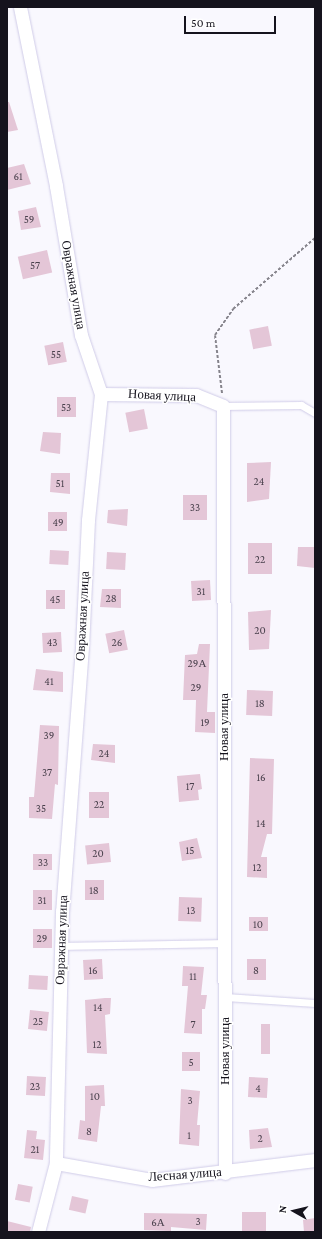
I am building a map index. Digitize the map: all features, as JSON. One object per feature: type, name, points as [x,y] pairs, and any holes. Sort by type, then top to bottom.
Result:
[{"type":"street","name":"Овражная улица","points":[[20,7],[56,186],[81,335],[101,394],[88,520],[82,647],[61,946],[56,1163],[38,1232]]},
{"type":"street","name":"Новая улица","points":[[101,394],[196,395],[223,406],[225,1173]]},
{"type":"street","name":"Лесная улица","points":[[56,1163],[152,1180],[225,1173],[315,1160]]},
{"type":"lane","points":[[223,406],[301,405],[315,413]]},
{"type":"lane","points":[[61,946],[225,943]]},
{"type":"lane","points":[[225,996],[315,1004]]},
{"type":"path","points":[[223,406],[215,335],[233,309],[315,238]]},
{"type":"building","points":[[7,102],[9,102],[18,130],[7,132]]},
{"type":"building","points":[[24,164],[31,184],[7,190],[7,168]]},
{"type":"building","points":[[36,207],[41,227],[21,230],[18,211]]},
{"type":"building","points":[[47,250],[52,272],[23,279],[18,257]]},
{"type":"building","points":[[268,326],[272,346],[253,349],[249,330]]},
{"type":"building","points":[[63,342],[67,362],[48,365],[44,346]]},
{"type":"building","points":[[57,397],[76,397],[76,417],[57,417]]},
{"type":"building","points":[[144,409],[148,429],[129,432],[125,413]]},
{"type":"building","points":[[43,432],[61,433],[60,454],[40,451]]},
{"type":"building","points":[[271,462],[269,499],[247,502],[247,463]]},
{"type":"building","points":[[51,473],[70,473],[70,494],[50,492]]},
{"type":"building","points":[[183,495],[207,495],[207,520],[183,520]]},
{"type":"building","points":[[128,509],[127,526],[107,523],[108,510]]},
{"type":"building","points":[[48,512],[67,512],[67,531],[48,531]]},
{"type":"building","points":[[248,543],[272,543],[272,574],[248,574]]},
{"type":"building","points":[[298,547],[315,547],[315,568],[297,566]]},
{"type":"building","points":[[50,550],[69,551],[68,565],[49,564]]},
{"type":"building","points":[[107,552],[126,553],[125,570],[106,569]]},
{"type":"building","points":[[210,580],[211,600],[192,601],[191,581]]},
{"type":"building","points":[[102,589],[121,589],[121,608],[100,607]]},
{"type":"building","points":[[46,590],[65,590],[65,609],[46,609]]},
{"type":"building","points":[[271,610],[269,649],[249,650],[248,612]]},
{"type":"building","points":[[124,630],[128,650],[109,653],[105,634]]},
{"type":"building","points":[[61,632],[62,652],[43,653],[42,633]]},
{"type":"building","points":[[199,644],[210,644],[207,712],[215,712],[215,733],[195,732],[196,700],[183,700],[185,655],[197,654]]},
{"type":"building","points":[[36,669],[63,672],[63,692],[33,690]]},
{"type":"building","points":[[247,690],[273,691],[272,716],[246,715]]},
{"type":"building","points":[[40,725],[59,726],[58,785],[55,784],[52,819],[29,818],[29,797],[34,797]]},
{"type":"building","points":[[93,744],[115,745],[115,763],[91,760]]},
{"type":"building","points":[[250,758],[274,759],[272,834],[267,834],[261,857],[267,857],[267,878],[247,877]]},
{"type":"building","points":[[200,774],[202,789],[198,790],[199,800],[179,802],[177,776]]},
{"type":"building","points":[[89,792],[109,792],[109,818],[89,818]]},
{"type":"building","points":[[197,838],[202,858],[182,861],[179,842]]},
{"type":"building","points":[[109,843],[111,862],[87,864],[85,846]]},
{"type":"building","points":[[33,854],[52,854],[52,870],[33,870]]},
{"type":"building","points":[[85,880],[104,880],[104,900],[85,900]]},
{"type":"building","points":[[33,890],[52,890],[52,910],[33,910]]},
{"type":"building","points":[[179,897],[202,898],[201,922],[178,921]]},
{"type":"building","points":[[249,917],[268,917],[268,931],[249,931]]},
{"type":"building","points":[[33,929],[52,929],[52,948],[33,948]]},
{"type":"building","points":[[102,959],[103,979],[84,980],[83,960]]},
{"type":"building","points":[[247,959],[266,959],[266,980],[247,980]]},
{"type":"building","points":[[183,966],[204,967],[201,995],[207,995],[205,1009],[202,1009],[202,1034],[184,1033],[188,986],[182,986]]},
{"type":"building","points":[[29,975],[48,976],[47,990],[28,989]]},
{"type":"building","points":[[111,998],[110,1014],[105,1015],[107,1054],[87,1053],[85,1000]]},
{"type":"building","points":[[30,1010],[49,1012],[47,1031],[28,1029]]},
{"type":"building","points":[[261,1024],[270,1024],[270,1054],[261,1054]]},
{"type":"building","points":[[182,1052],[200,1052],[200,1071],[182,1071]]},
{"type":"building","points":[[27,1076],[46,1077],[45,1096],[26,1095]]},
{"type":"building","points":[[249,1077],[268,1078],[267,1098],[248,1097]]},
{"type":"building","points":[[104,1085],[105,1106],[101,1106],[97,1142],[78,1139],[80,1120],[85,1121],[85,1086]]},
{"type":"building","points":[[181,1089],[200,1091],[197,1125],[200,1125],[199,1146],[179,1144]]},
{"type":"building","points":[[268,1128],[272,1147],[250,1149],[249,1130]]},
{"type":"building","points":[[27,1130],[37,1131],[36,1139],[45,1140],[43,1160],[24,1158]]},
{"type":"building","points":[[18,1184],[33,1187],[30,1203],[15,1200]]},
{"type":"building","points":[[72,1196],[89,1200],[85,1213],[69,1210]]},
{"type":"building","points":[[242,1212],[266,1212],[266,1232],[242,1232]]},
{"type":"building","points":[[144,1213],[207,1214],[206,1230],[171,1227],[171,1231],[144,1230]]},
{"type":"building","points":[[315,1218],[315,1232],[304,1232],[303,1220]]},
{"type":"building","points":[[7,1221],[31,1227],[30,1232],[7,1232]]}]
